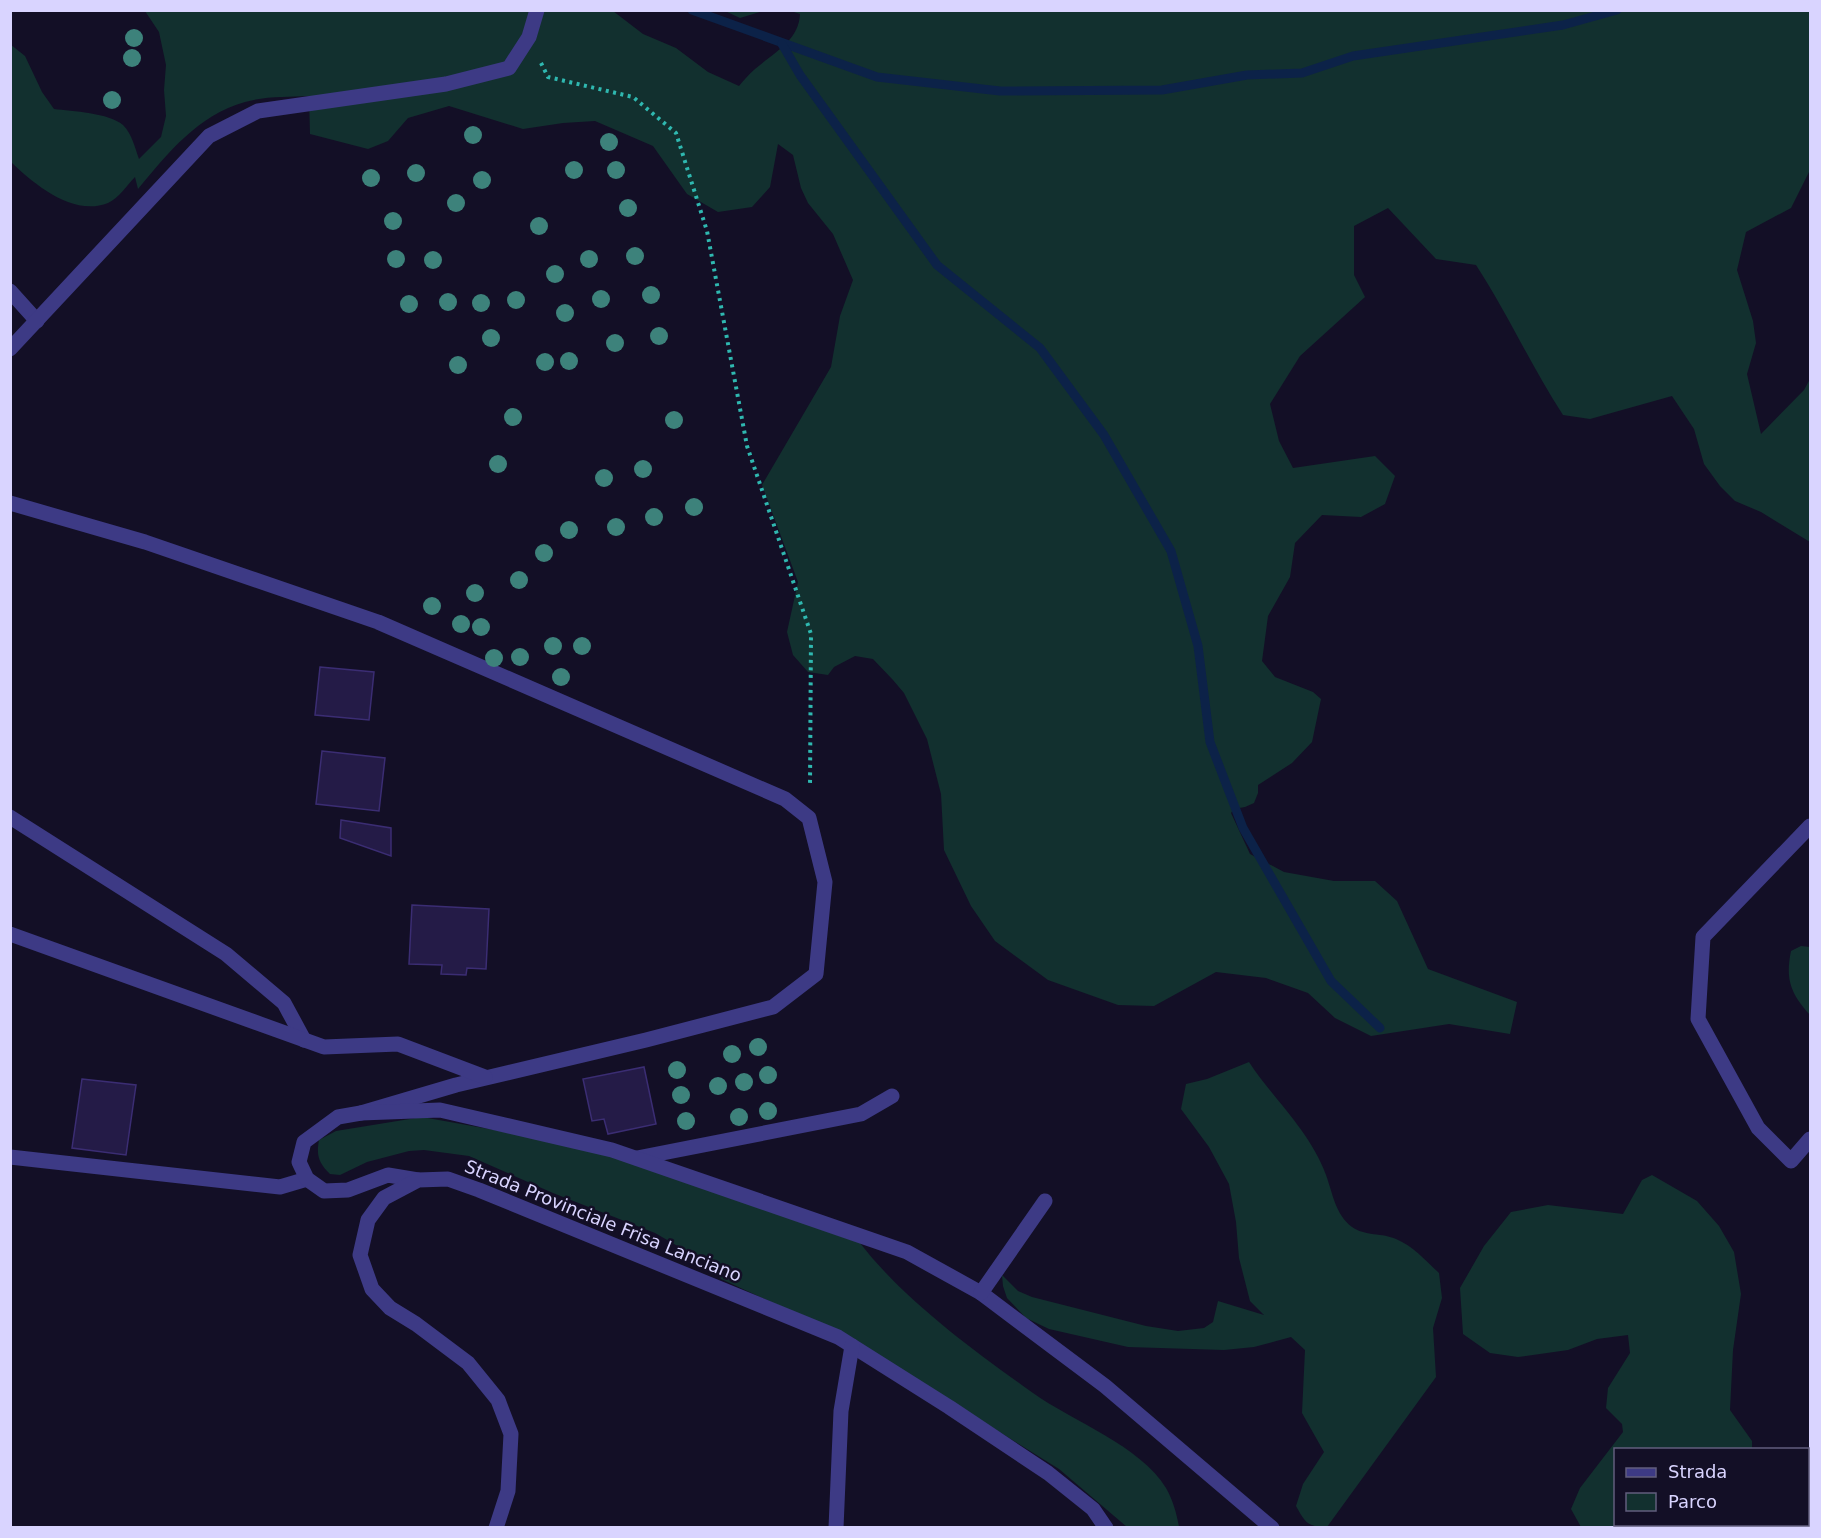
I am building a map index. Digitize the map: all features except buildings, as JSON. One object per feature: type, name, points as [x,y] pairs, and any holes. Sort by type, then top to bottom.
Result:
[{"type":"street","points":[[10,349],[209,136],[258,111],[446,84],[509,68],[529,37],[537,10]]},
{"type":"street","points":[[10,291],[37,321]]},
{"type":"street","points":[[10,503],[146,542],[378,622],[785,799],[809,818],[825,882],[816,974],[774,1007],[646,1040],[485,1077],[361,1113],[339,1117],[304,1142],[299,1162],[307,1179],[324,1191],[348,1190],[388,1175],[418,1180]]},
{"type":"street","points":[[10,817],[226,954],[284,1003],[304,1040]]},
{"type":"street","points":[[1810,826],[1703,937],[1698,1019],[1758,1128],[1791,1161],[1810,1139]]},
{"type":"street","points":[[10,934],[324,1047],[398,1044],[485,1077]]},
{"type":"street","points":[[635,1158],[861,1114],[892,1096]]},
{"type":"street","points":[[361,1113],[440,1110],[612,1150],[907,1252],[981,1293],[1105,1386],[1272,1527]]},
{"type":"street","points":[[10,1157],[280,1187],[307,1179]]},
{"type":"street","name":"Strada Provinciale Frisa Lanciano","points":[[496,1527],[508,1491],[511,1434],[498,1400],[468,1363],[416,1324],[390,1308],[372,1289],[360,1255],[368,1220],[384,1198],[418,1180],[447,1179],[479,1190],[838,1337],[1048,1473],[1093,1509],[1106,1527]]},
{"type":"street","points":[[981,1293],[1045,1201]]},
{"type":"street","points":[[836,1527],[841,1411],[852,1346]]},
{"type":"path","points":[[529,37],[548,77],[633,97],[676,133],[707,231],[747,446],[811,634],[809,818]]},
{"type":"green space","points":[[145,11],[613,11],[643,34],[676,48],[708,72],[739,86],[753,71],[784,46],[795,32],[800,14],[791,11],[1810,11],[1810,170],[1791,208],[1746,232],[1737,270],[1753,321],[1756,343],[1747,374],[1761,434],[1804,390],[1810,379],[1810,542],[1761,512],[1735,501],[1720,486],[1704,464],[1694,429],[1672,396],[1590,419],[1563,415],[1476,265],[1436,259],[1388,208],[1354,226],[1354,275],[1365,297],[1300,356],[1270,404],[1279,441],[1293,468],[1375,456],[1395,476],[1385,504],[1361,517],[1322,515],[1295,543],[1290,577],[1268,616],[1262,661],[1275,677],[1313,692],[1321,699],[1312,742],[1292,763],[1258,785],[1254,803],[1234,809],[1231,813],[1250,854],[1284,872],[1334,881],[1375,881],[1397,901],[1428,969],[1517,1002],[1510,1034],[1449,1024],[1371,1036],[1335,1018],[1308,993],[1266,978],[1216,972],[1154,1006],[1118,1005],[1048,980],[995,941],[971,906],[944,850],[941,794],[927,739],[904,693],[893,680],[873,659],[855,656],[834,667],[828,675],[808,672],[793,655],[787,632],[798,582],[762,485],[831,367],[840,316],[853,280],[833,234],[808,203],[801,188],[793,155],[778,144],[770,187],[752,207],[718,212],[687,194],[653,146],[595,121],[523,129],[449,106],[408,118],[388,141],[368,149],[310,134],[309,96],[277,97],[245,102],[213,116],[185,137],[138,189],[135,177],[119,195],[108,203],[81,206],[68,202],[31,180],[11,162],[10,44],[25,56],[42,92],[54,109],[90,113],[117,121],[129,133],[139,159],[161,137],[166,116],[164,90],[166,65],[159,32]]},
{"type":"green space","points":[[725,11],[763,11],[740,18]]},
{"type":"green space","points":[[1801,946],[1810,947],[1810,1015],[1794,993],[1789,978],[1791,951]]},
{"type":"green space","points":[[1249,1062],[1311,1144],[1326,1175],[1338,1210],[1346,1222],[1362,1232],[1391,1237],[1402,1242],[1439,1273],[1442,1298],[1433,1328],[1436,1377],[1327,1527],[1311,1525],[1296,1506],[1303,1484],[1324,1452],[1302,1413],[1305,1350],[1291,1337],[1254,1347],[1224,1350],[1128,1347],[1049,1329],[1026,1318],[1007,1298],[1003,1286],[1002,1275],[1018,1291],[1032,1297],[1146,1326],[1178,1331],[1204,1328],[1213,1322],[1218,1301],[1264,1315],[1250,1301],[1239,1258],[1236,1222],[1229,1184],[1209,1147],[1181,1109],[1186,1084],[1207,1079]]},
{"type":"green space","points":[[422,1117],[511,1133],[618,1158],[860,1243],[897,1285],[964,1342],[1033,1393],[1105,1435],[1140,1459],[1155,1473],[1166,1488],[1171,1497],[1179,1527],[1127,1527],[1059,1469],[832,1330],[721,1279],[709,1264],[655,1233],[553,1193],[469,1156],[424,1150],[409,1151],[367,1162],[340,1175],[330,1174],[319,1159],[319,1140],[336,1131]]},
{"type":"green space","points":[[1652,1175],[1697,1201],[1719,1226],[1734,1252],[1741,1294],[1733,1350],[1730,1410],[1752,1441],[1752,1448],[1614,1448],[1614,1526],[1645,1526],[1640,1528],[1581,1527],[1571,1509],[1580,1488],[1623,1432],[1622,1424],[1606,1408],[1608,1388],[1630,1353],[1628,1335],[1597,1339],[1568,1350],[1518,1357],[1490,1353],[1463,1334],[1460,1288],[1484,1246],[1511,1212],[1548,1205],[1623,1214],[1642,1180]]},
{"type":"waterway","points":[[692,10],[877,77],[1000,91],[1162,90],[1247,75],[1302,73],[1353,56],[1563,25],[1617,10]]},
{"type":"waterway","points":[[782,44],[800,75],[937,265],[1040,348],[1104,435],[1171,551],[1198,646],[1210,742],[1243,828],[1331,981],[1380,1028]]}]
